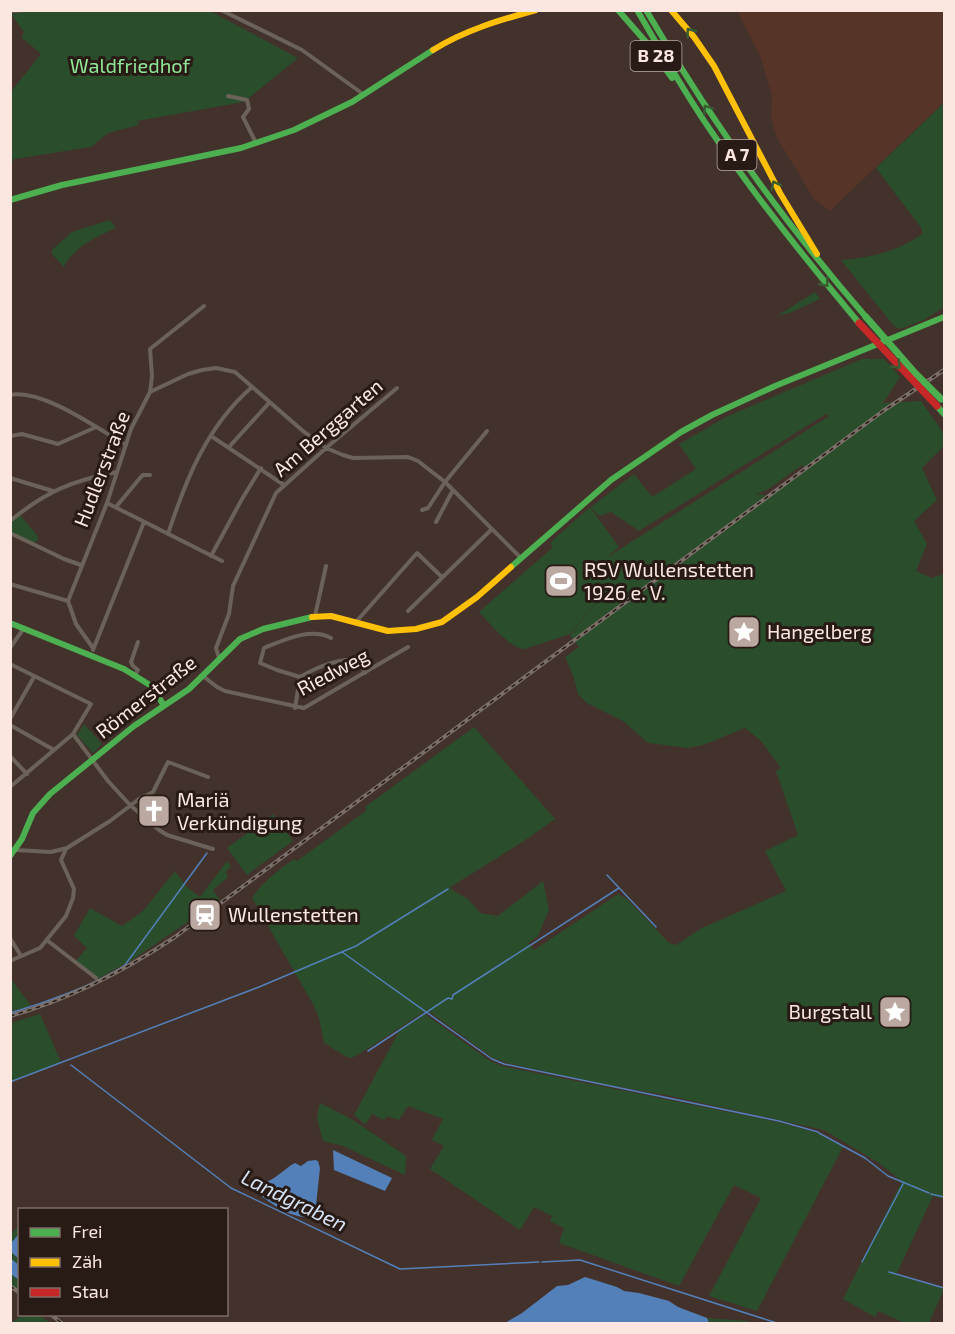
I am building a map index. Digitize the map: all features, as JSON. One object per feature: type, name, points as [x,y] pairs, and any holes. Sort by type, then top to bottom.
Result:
[{"type":"main road","points":[[10,200],[62,185],[203,157],[256,143],[313,122],[363,94],[427,52],[462,34],[536,10]]},
{"type":"main road","name":"B 28","points":[[618,10],[646,42],[691,101]]},
{"type":"main road","name":"A 7","points":[[637,10],[691,101],[761,202],[859,323],[941,402]]},
{"type":"main road","name":"A 7","points":[[646,10],[737,155],[798,238],[941,402],[945,414]]},
{"type":"main road","name":"B 28","points":[[671,10],[718,74],[784,202],[842,291]]},
{"type":"main road","name":"Römerstraße","points":[[13,853],[28,821],[39,805],[134,726],[189,689],[234,644],[247,635],[315,616],[331,616],[388,631],[408,631],[442,622],[477,597],[629,466],[702,421],[775,386],[945,317]]},
{"type":"main road","points":[[10,623],[92,651],[155,689],[164,706]]},
{"type":"street","points":[[10,11],[28,10]]},
{"type":"street","points":[[221,10],[302,50],[363,94]]},
{"type":"street","points":[[228,96],[247,100],[249,106],[243,117],[256,143]]},
{"type":"street","points":[[150,392],[152,376],[150,349],[204,306]]},
{"type":"street","name":"Hudlerstraße","points":[[68,601],[107,503],[131,429],[150,392],[188,374],[216,368],[235,372],[269,403],[326,448],[353,458],[408,457],[418,461],[445,482],[521,558]]},
{"type":"street","points":[[168,534],[189,474],[228,410],[252,387]]},
{"type":"street","name":"Am Berggarten","points":[[219,658],[216,648],[229,614],[233,586],[276,493],[397,388]]},
{"type":"street","points":[[10,395],[34,396],[50,401],[126,445]]},
{"type":"street","points":[[228,447],[269,403]]},
{"type":"street","points":[[10,436],[22,434],[58,444],[94,428]]},
{"type":"street","points":[[422,510],[428,508],[445,482],[487,431]]},
{"type":"street","points":[[211,436],[284,484]]},
{"type":"street","points":[[211,556],[261,468]]},
{"type":"street","points":[[10,521],[52,491],[86,478],[118,472]]},
{"type":"street","points":[[116,507],[143,475],[150,475]]},
{"type":"street","points":[[10,478],[52,491]]},
{"type":"street","points":[[436,522],[453,490]]},
{"type":"street","points":[[107,503],[222,561]]},
{"type":"street","points":[[92,651],[144,522]]},
{"type":"street","points":[[408,611],[492,529]]},
{"type":"street","points":[[10,532],[51,554],[81,565]]},
{"type":"street","points":[[355,623],[417,553],[442,578]]},
{"type":"street","points":[[315,616],[326,566]]},
{"type":"street","points":[[10,584],[68,601],[76,624],[92,651]]},
{"type":"street","points":[[10,648],[24,628]]},
{"type":"street","points":[[331,638],[322,634],[305,635],[264,648],[260,663],[300,676],[330,662],[354,661],[359,663],[365,673]]},
{"type":"street","points":[[135,675],[138,670],[131,662],[138,642]]},
{"type":"street","name":"Riedweg","points":[[203,676],[225,691],[295,708],[304,708],[408,647]]},
{"type":"street","points":[[10,664],[91,704],[73,734],[10,787]]},
{"type":"street","points":[[295,708],[300,676]]},
{"type":"street","points":[[10,719],[34,677]]},
{"type":"street","points":[[10,725],[54,750]]},
{"type":"street","points":[[73,734],[130,805],[167,836],[213,849]]},
{"type":"street","points":[[10,756],[27,774]]},
{"type":"street","points":[[13,853],[51,852],[67,848],[153,792],[168,762],[208,777]]},
{"type":"street","points":[[10,961],[37,950],[60,926],[73,898],[72,881],[61,860],[67,848]]},
{"type":"street","points":[[10,938],[21,956]]},
{"type":"street","points":[[48,941],[96,978]]},
{"type":"shaded area","points":[[876,10],[878,14],[881,11],[944,11],[944,102],[830,211],[814,199],[777,138],[771,117],[772,96],[760,56],[737,11]]},
{"type":"green space","name":"Waldfriedhof","points":[[41,10],[210,11],[298,58],[244,102],[137,121],[139,125],[108,133],[91,147],[14,159],[11,165],[10,93],[41,54],[22,38],[24,32],[11,14]]},
{"type":"green space","points":[[944,103],[944,307],[924,320],[900,329],[894,326],[841,260],[883,253],[904,245],[922,234],[922,229],[876,168]]},
{"type":"green space","points":[[110,220],[116,228],[79,249],[64,267],[52,254],[52,250],[72,232]]},
{"type":"green space","points":[[815,292],[820,299],[777,316]]},
{"type":"green space","points":[[862,359],[884,359],[900,377],[883,403],[921,401],[944,434],[944,446],[922,468],[937,500],[914,521],[927,544],[916,571],[932,578],[944,574],[944,1199],[933,1196],[896,1275],[944,1289],[929,1323],[905,1323],[878,1311],[875,1317],[843,1299],[901,1183],[904,1183],[879,1163],[824,1130],[507,1063],[493,1058],[427,1010],[361,1053],[351,1058],[347,1057],[324,1043],[319,1018],[313,1004],[252,898],[282,867],[294,859],[297,861],[367,810],[365,807],[474,727],[555,819],[449,888],[468,899],[480,913],[498,916],[543,881],[549,910],[538,936],[528,943],[534,950],[618,894],[627,899],[669,943],[676,945],[702,928],[786,891],[765,851],[798,835],[776,771],[781,768],[761,741],[745,728],[703,745],[688,748],[648,743],[623,721],[587,703],[578,694],[565,657],[579,647],[570,635],[605,593],[570,634],[524,649],[506,640],[479,612],[552,548],[551,542],[590,507],[619,547],[606,558],[829,416],[826,414],[639,531],[611,512],[599,516],[591,507],[634,474],[652,497],[696,469],[679,444],[728,416]],"holes":[[[802,465],[805,469],[770,496],[756,494],[767,490]]]},
{"type":"green space","points":[[20,515],[37,535],[38,540],[33,544],[11,532],[11,522]]},
{"type":"green space","points":[[84,724],[102,744],[93,753],[77,735]]},
{"type":"green space","points":[[273,814],[293,841],[247,875],[227,848]]},
{"type":"green space","points":[[227,861],[231,866],[226,872],[228,877],[213,890],[220,900],[132,960],[97,979],[75,962],[87,948],[74,936],[90,908],[122,926],[143,911],[175,871],[186,886],[200,897]]},
{"type":"green space","points":[[11,979],[31,1006],[11,1011]]},
{"type":"green space","points":[[40,1014],[61,1062],[11,1081],[11,1023]]},
{"type":"green space","points":[[425,1014],[490,1061],[502,1066],[778,1122],[817,1133],[843,1147],[757,1311],[709,1296],[761,1198],[734,1185],[679,1286],[559,1243],[564,1228],[550,1221],[552,1216],[534,1207],[520,1230],[430,1169],[444,1146],[432,1140],[443,1119],[408,1106],[399,1120],[387,1116],[384,1120],[372,1114],[365,1125],[354,1115],[399,1031]]},
{"type":"green space","points":[[320,1103],[353,1120],[406,1156],[405,1175],[343,1146],[323,1141],[317,1118]]},
{"type":"green space","points":[[18,1226],[18,1290],[11,1285],[10,1235]]},
{"type":"green space","points":[[21,1316],[40,1316],[49,1322],[45,1323],[11,1323]]},
{"type":"green space","points":[[707,1318],[748,1321],[754,1323],[709,1323]]},
{"type":"water","points":[[333,1150],[392,1178],[385,1191],[334,1170]]},
{"type":"water","points":[[308,1161],[318,1161],[320,1168],[315,1215],[308,1217],[292,1214],[255,1191],[289,1166],[295,1163],[301,1166]]},
{"type":"water","points":[[18,1235],[18,1258],[10,1251],[11,1243]]},
{"type":"water","points":[[10,1258],[18,1264],[18,1279],[11,1274]]},
{"type":"water","points":[[585,1277],[624,1291],[669,1301],[678,1307],[707,1318],[709,1323],[505,1323],[557,1286],[568,1285]]},
{"type":"waterway","points":[[10,1013],[69,993],[125,965],[207,853]]},
{"type":"waterway","points":[[607,875],[656,927]]},
{"type":"waterway","points":[[368,1051],[448,998],[452,999],[453,995],[619,888]]},
{"type":"waterway","points":[[10,1082],[259,987],[356,946],[448,889]]},
{"type":"waterway","points":[[342,952],[492,1059],[504,1064],[779,1121],[818,1132]]},
{"type":"waterway","name":"Landgraben","points":[[71,1065],[231,1188],[400,1269],[539,1262]]},
{"type":"waterway","points":[[819,1133],[865,1158],[888,1176],[929,1193]]},
{"type":"waterway","points":[[862,1262],[903,1184]]},
{"type":"waterway","points":[[931,1194],[944,1197]]},
{"type":"waterway","name":"Landgraben","points":[[542,1262],[580,1260],[780,1324]]},
{"type":"waterway","points":[[889,1272],[944,1288]]},
{"type":"railway","points":[[10,1016],[96,983],[175,937],[883,411],[944,370]]},
{"type":"railway","points":[[10,1286],[18,1292]]},
{"type":"railway","points":[[53,1316],[63,1324]]},
{"type":"traffic: fast","points":[[618,10],[646,42],[672,78]]},
{"type":"traffic: fast","points":[[637,10],[691,101],[728,156],[782,229],[859,323]]},
{"type":"traffic: fast","points":[[646,10],[670,51],[749,169],[835,281],[866,317]]},
{"type":"traffic: fast","points":[[10,200],[62,185],[241,148],[294,130],[352,102],[433,50]]},
{"type":"traffic: fast","points":[[866,317],[941,399]]},
{"type":"traffic: fast","points":[[511,567],[611,480],[681,432],[775,386],[944,317]]},
{"type":"traffic: fast","points":[[937,406],[944,414]]},
{"type":"traffic: fast","points":[[10,856],[22,839],[33,813],[50,794],[134,726],[189,689],[240,639],[263,629],[312,617]]},
{"type":"traffic: fast","points":[[10,623],[124,669],[153,687],[164,706]]},
{"type":"traffic: slow","points":[[433,50],[470,31],[536,10]]},
{"type":"traffic: slow","points":[[671,10],[714,66],[780,193],[817,254]]},
{"type":"traffic: slow","points":[[312,617],[331,616],[388,631],[416,629],[442,622],[477,597],[511,567]]},
{"type":"traffic: jam","points":[[859,323],[937,406]]},
{"type":"place","name":"RSV Wullenstetten 1926 e. V.","points":[[561,581]]},
{"type":"place","name":"Hangelberg","points":[[744,632]]},
{"type":"place","name":"Mariä Verkündigung","points":[[154,811]]},
{"type":"place","name":"Wullenstetten","points":[[205,915]]},
{"type":"place","name":"Burgstall","points":[[895,1012]]}]
